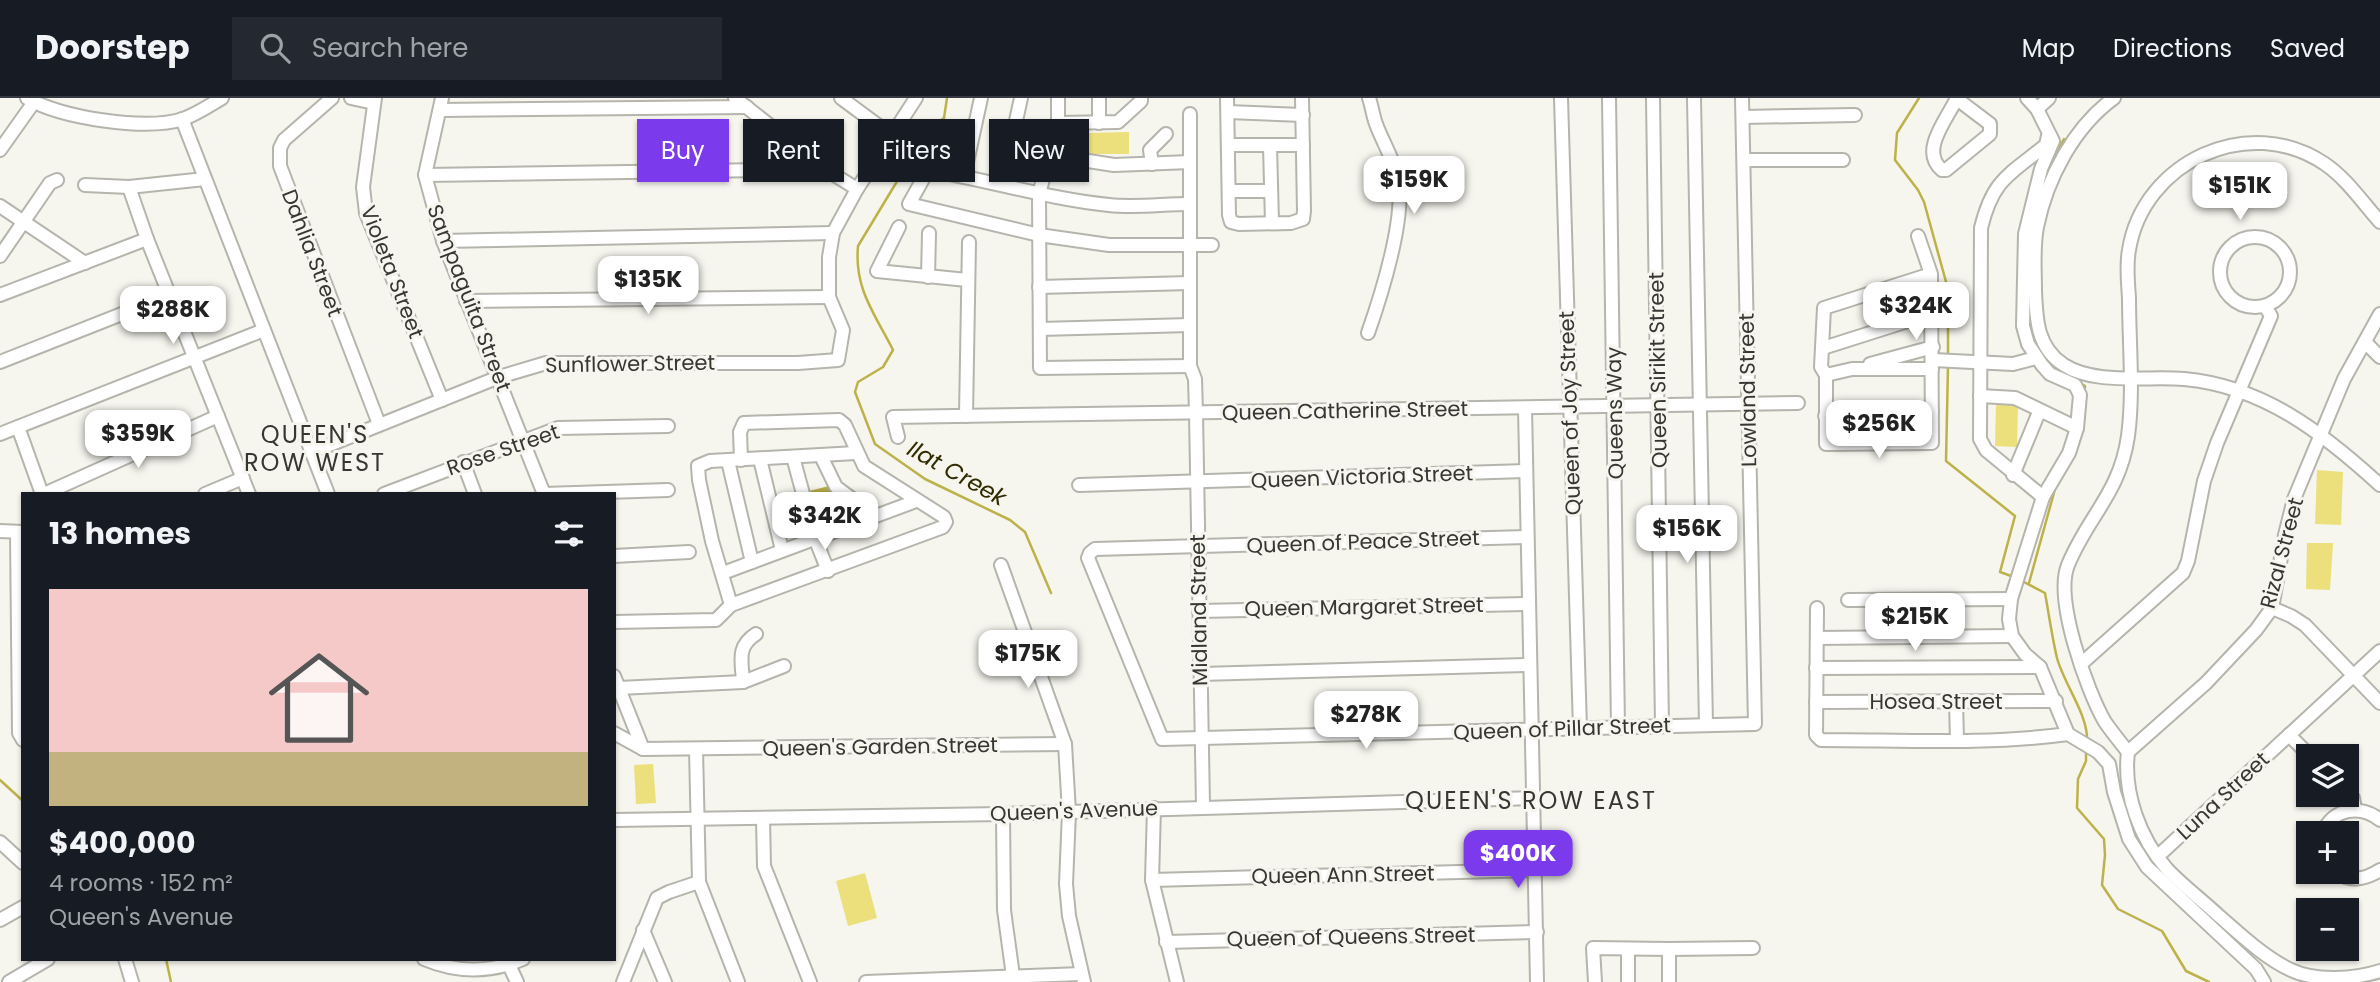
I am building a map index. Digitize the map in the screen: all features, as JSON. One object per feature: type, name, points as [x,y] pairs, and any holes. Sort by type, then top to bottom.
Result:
[{"type":"street","points":[[0,150],[31,100],[60,112],[115,122],[182,119],[222,98]]},
{"type":"street","name":"Dahlia Street","points":[[332,98],[284,140],[280,148],[280,166],[379,424]]},
{"type":"street","points":[[351,98],[374,101]]},
{"type":"street","points":[[735,98],[762,119]]},
{"type":"street","points":[[841,98],[869,119]]},
{"type":"street","points":[[902,119],[916,98]]},
{"type":"street","points":[[975,126],[981,98]]},
{"type":"street","points":[[1002,184],[1021,98]]},
{"type":"street","points":[[1058,98],[1058,119]]},
{"type":"street","points":[[1099,123],[1100,98]]},
{"type":"street","points":[[1089,123],[1118,122],[1141,98]]},
{"type":"street","points":[[1227,98],[1231,222],[1272,223],[1291,223],[1303,219],[1302,98]]},
{"type":"street","points":[[1368,333],[1392,251],[1399,205],[1399,182],[1390,151],[1376,125],[1369,98]]},
{"type":"street","name":"Queen of Joy Street","points":[[1561,98],[1580,729]]},
{"type":"street","name":"Queens Way","points":[[1609,98],[1618,728]]},
{"type":"street","name":"Queen Sirikit Street","points":[[1653,98],[1662,726]]},
{"type":"street","points":[[1694,98],[1706,725]]},
{"type":"street","name":"Lowland Street","points":[[1742,98],[1755,724]]},
{"type":"street","points":[[1957,98],[1990,124],[1992,129],[1990,134],[1946,170],[1942,170],[1932,159],[1931,153],[1957,98]]},
{"type":"street","points":[[2027,98],[2037,109],[2053,141],[2037,183],[2024,247],[2023,326],[2025,337],[2036,358],[2050,374],[2079,389],[2077,428],[2069,453],[2043,497],[2011,598],[2009,619],[2012,636],[2025,654],[2040,667],[2068,734]]},
{"type":"street","points":[[2037,109],[2049,98]]},
{"type":"street","points":[[2115,98],[2104,106],[2069,146],[2045,194],[2036,229],[2035,316],[2041,340],[2054,358],[2083,374],[2185,379],[2267,401],[2286,411],[2320,436],[2380,485]]},
{"type":"street","name":"Violeta Street","points":[[374,101],[363,187],[366,213],[442,401]]},
{"type":"street","points":[[441,104],[747,107]]},
{"type":"street","name":"Sampaguita Street","points":[[441,104],[425,175],[443,241],[543,492]]},
{"type":"street","points":[[1228,112],[1303,115]]},
{"type":"street","name":"Midland Street","points":[[1191,114],[1191,366],[1195,379],[1196,413],[1203,806]]},
{"type":"street","points":[[1743,117],[1854,116]]},
{"type":"street","points":[[182,119],[327,492]]},
{"type":"street","points":[[2043,497],[2013,475],[1986,450],[1980,439],[1979,363],[1981,228],[1987,204],[1998,184],[2046,145],[2048,132]]},
{"type":"street","points":[[1152,164],[1150,150],[1166,134]]},
{"type":"street","points":[[2380,222],[2343,180],[2324,164],[2280,146],[2239,144],[2202,155],[2186,163],[2158,186],[2139,213],[2128,253],[2128,437],[2118,477],[2067,567],[2065,582],[2066,605],[2081,664],[2105,722],[2127,752],[2126,777],[2138,823],[2167,869],[2292,977],[2350,977],[2380,971]]},
{"type":"street","points":[[1228,145],[1303,145]]},
{"type":"street","points":[[1270,145],[1272,223]]},
{"type":"street","points":[[1744,160],[1843,160]]},
{"type":"street","points":[[1089,161],[1114,165],[1191,162]]},
{"type":"street","points":[[425,175],[743,170]]},
{"type":"street","points":[[975,178],[1039,194],[1111,205],[1190,204]]},
{"type":"street","points":[[85,185],[129,187],[205,179]]},
{"type":"street","points":[[0,256],[50,183],[57,180]]},
{"type":"street","points":[[844,181],[857,189]]},
{"type":"street","points":[[466,302],[829,297],[833,233],[861,182]]},
{"type":"street","points":[[921,182],[909,204],[1039,235],[1109,245],[1212,244]]},
{"type":"street","points":[[1042,182],[1039,194],[1040,368],[1191,366]]},
{"type":"street","points":[[129,187],[147,239],[248,492]]},
{"type":"street","points":[[1229,191],[1271,191]]},
{"type":"street","points":[[0,206],[85,262]]},
{"type":"street","points":[[899,227],[877,271],[967,279]]},
{"type":"street","points":[[443,241],[833,233]]},
{"type":"street","points":[[928,276],[929,233]]},
{"type":"street","points":[[1918,236],[1931,274],[1935,360],[1932,443],[1826,444],[1826,375],[1821,367],[1824,308],[1931,274]]},
{"type":"street","points":[[2251,236],[2274,241],[2289,259],[2290,282],[2276,301],[2265,306],[2253,308],[2232,299],[2224,290],[2220,279],[2219,267],[2223,256],[2239,240],[2251,236]]},
{"type":"street","points":[[0,295],[147,239]]},
{"type":"street","points":[[965,416],[969,242]]},
{"type":"street","points":[[1039,287],[1191,284]]},
{"type":"street","points":[[0,362],[170,295]]},
{"type":"street","name":"Sunflower Street","points":[[312,453],[499,377],[546,363],[798,363],[838,360],[843,330],[829,297]]},
{"type":"street","points":[[2081,664],[2183,573],[2188,561],[2204,481],[2217,443],[2271,316],[2265,306]]},
{"type":"street","points":[[1823,348],[1933,313]]},
{"type":"street","name":"Rizal Street","points":[[2127,752],[2206,682],[2256,630],[2272,608],[2290,513],[2344,379],[2380,314]]},
{"type":"street","points":[[1040,329],[1191,325]]},
{"type":"street","points":[[0,434],[264,330]]},
{"type":"street","points":[[2365,342],[2380,356]]},
{"type":"street","points":[[1826,375],[1852,369],[1935,360],[2014,364],[2036,358]]},
{"type":"street","points":[[1852,369],[1935,360]]},
{"type":"street","points":[[1980,396],[2015,398],[2039,412],[2077,428]]},
{"type":"street","name":"Queen Catherine Street","points":[[898,437],[892,417],[1798,403]]},
{"type":"street","points":[[1525,408],[1537,982]]},
{"type":"street","points":[[1825,416],[1932,411]]},
{"type":"street","points":[[2013,475],[2039,412]]},
{"type":"street","points":[[47,492],[218,416]]},
{"type":"street","points":[[616,622],[716,621],[731,605],[943,527],[946,522],[943,517],[864,466],[845,425],[839,420],[744,423],[734,460],[752,562]]},
{"type":"street","name":"Rose Street","points":[[404,490],[463,462],[558,428],[668,426]]},
{"type":"street","points":[[18,427],[42,492]]},
{"type":"street","points":[[731,605],[712,541],[698,466],[703,462],[856,453]]},
{"type":"street","points":[[821,456],[836,487],[875,516]]},
{"type":"street","points":[[793,457],[815,538],[828,571]]},
{"type":"street","points":[[760,459],[782,550]]},
{"type":"street","points":[[463,462],[474,492]]},
{"type":"street","name":"Queen Victoria Street","points":[[1079,485],[1526,471]]},
{"type":"street","points":[[210,492],[243,478]]},
{"type":"street","points":[[606,492],[668,490]]},
{"type":"street","points":[[723,573],[916,501]]},
{"type":"street","points":[[0,531],[20,532],[21,736]]},
{"type":"street","name":"Queen of Peace Street","points":[[1202,739],[1162,739],[1088,558],[1090,552],[1095,549],[1527,537]]},
{"type":"street","points":[[616,556],[690,552]]},
{"type":"street","points":[[866,982],[1013,975],[1083,978],[1069,916],[1066,884],[1069,812],[1065,744],[1001,565]]},
{"type":"street","points":[[1848,600],[2011,598]]},
{"type":"street","name":"Queen Margaret Street","points":[[1199,611],[1528,604]]},
{"type":"street","points":[[1817,608],[1816,735],[1821,740],[1956,740],[2068,734],[2082,741],[2109,764],[2113,792],[2129,839],[2147,867],[2256,969],[2264,982]]},
{"type":"street","points":[[2272,608],[2305,625],[2380,703]]},
{"type":"street","points":[[743,682],[743,646],[756,634]]},
{"type":"street","points":[[1817,638],[2012,636]]},
{"type":"street","name":"Luna Street","points":[[2158,856],[2380,651]]},
{"type":"street","points":[[1200,674],[1529,665]]},
{"type":"street","points":[[643,749],[617,682],[743,682],[784,666]]},
{"type":"street","points":[[1816,667],[2040,667]]},
{"type":"street","name":"Hosea Street","points":[[1816,702],[2056,701]]},
{"type":"street","points":[[1956,702],[1956,740]]},
{"type":"street","name":"Queen of Pillar Street","points":[[1202,739],[1755,724]]},
{"type":"street","points":[[616,734],[643,749]]},
{"type":"street","points":[[2289,735],[2298,744]]},
{"type":"street","name":"Queen's Garden Street","points":[[643,749],[1065,744]]},
{"type":"street","points":[[696,749],[699,882],[738,982]]},
{"type":"street","name":"Queen's Avenue","points":[[616,820],[1003,814],[1533,798]]},
{"type":"street","points":[[1154,808],[1152,880],[1177,982]]},
{"type":"street","points":[[2330,821],[2339,813],[2355,809],[2372,813],[2380,820]]},
{"type":"street","points":[[1003,814],[1004,910],[1013,975]]},
{"type":"street","points":[[764,819],[764,866],[810,982]]},
{"type":"street","points":[[0,842],[21,861]]},
{"type":"street","name":"Queen Ann Street","points":[[1152,880],[1534,870]]},
{"type":"street","points":[[2359,879],[2380,870]]},
{"type":"street","points":[[622,982],[657,898],[669,891],[699,882]]},
{"type":"street","points":[[1,919],[21,908]]},
{"type":"street","points":[[643,930],[665,982]]},
{"type":"street","name":"Queen of Queens Street","points":[[1166,942],[1537,932]]},
{"type":"street","points":[[1595,982],[1593,948],[1753,948]]},
{"type":"street","points":[[1628,949],[1628,982]]},
{"type":"street","points":[[1669,949],[1669,982]]},
{"type":"street","points":[[9,982],[45,961]]},
{"type":"street","points":[[126,961],[132,982]]},
{"type":"street","points":[[430,961],[453,969],[470,970],[509,965],[518,961]]},
{"type":"street","points":[[509,965],[517,982]]},
{"type":"shaded area","points":[[1129,132],[1129,154],[1089,154],[1089,133]]},
{"type":"shaded area","points":[[1996,405],[2018,405],[2017,447],[1995,446]]},
{"type":"shaded area","points":[[2317,470],[2343,472],[2341,525],[2315,524]]},
{"type":"shaded area","points":[[829,486],[839,527],[818,531],[809,491]]},
{"type":"shaded area","points":[[2307,543],[2333,543],[2330,590],[2306,589]]},
{"type":"shaded area","points":[[653,764],[656,803],[636,804],[634,765]]},
{"type":"shaded area","points":[[865,873],[877,918],[848,926],[836,881]]},
{"type":"waterway","name":"Ilat Creek","points":[[947,98],[944,118],[928,130],[858,246],[859,275],[867,301],[893,350],[883,367],[858,382],[855,392],[875,444],[925,479],[1010,520],[1025,532],[1051,593]]},
{"type":"waterway","points":[[1919,98],[1897,133],[1895,160],[1924,202],[1948,289],[1948,356]]},
{"type":"waterway","points":[[2052,160],[2064,139]]},
{"type":"waterway","points":[[2031,317],[2032,332],[2046,361],[2072,377]]},
{"type":"waterway","points":[[1948,366],[1946,461],[2015,516],[2000,572],[2014,577]]},
{"type":"waterway","points":[[2080,383],[2085,386],[2084,394]]},
{"type":"waterway","points":[[2029,583],[2055,489]]},
{"type":"waterway","points":[[2020,580],[2045,593],[2057,658],[2084,720],[2087,740]]},
{"type":"waterway","points":[[2086,750],[2086,761],[2078,779],[2077,808],[2104,839],[2102,885],[2118,909],[2162,931],[2186,971],[2209,982]]},
{"type":"waterway","points":[[0,780],[21,799]]},
{"type":"waterway","points":[[166,961],[171,982]]},
{"type":"district","name":"QUEEN'S ROW WEST","points":[[315,449]]},
{"type":"district","name":"QUEEN'S ROW EAST","points":[[1531,801]]}]
